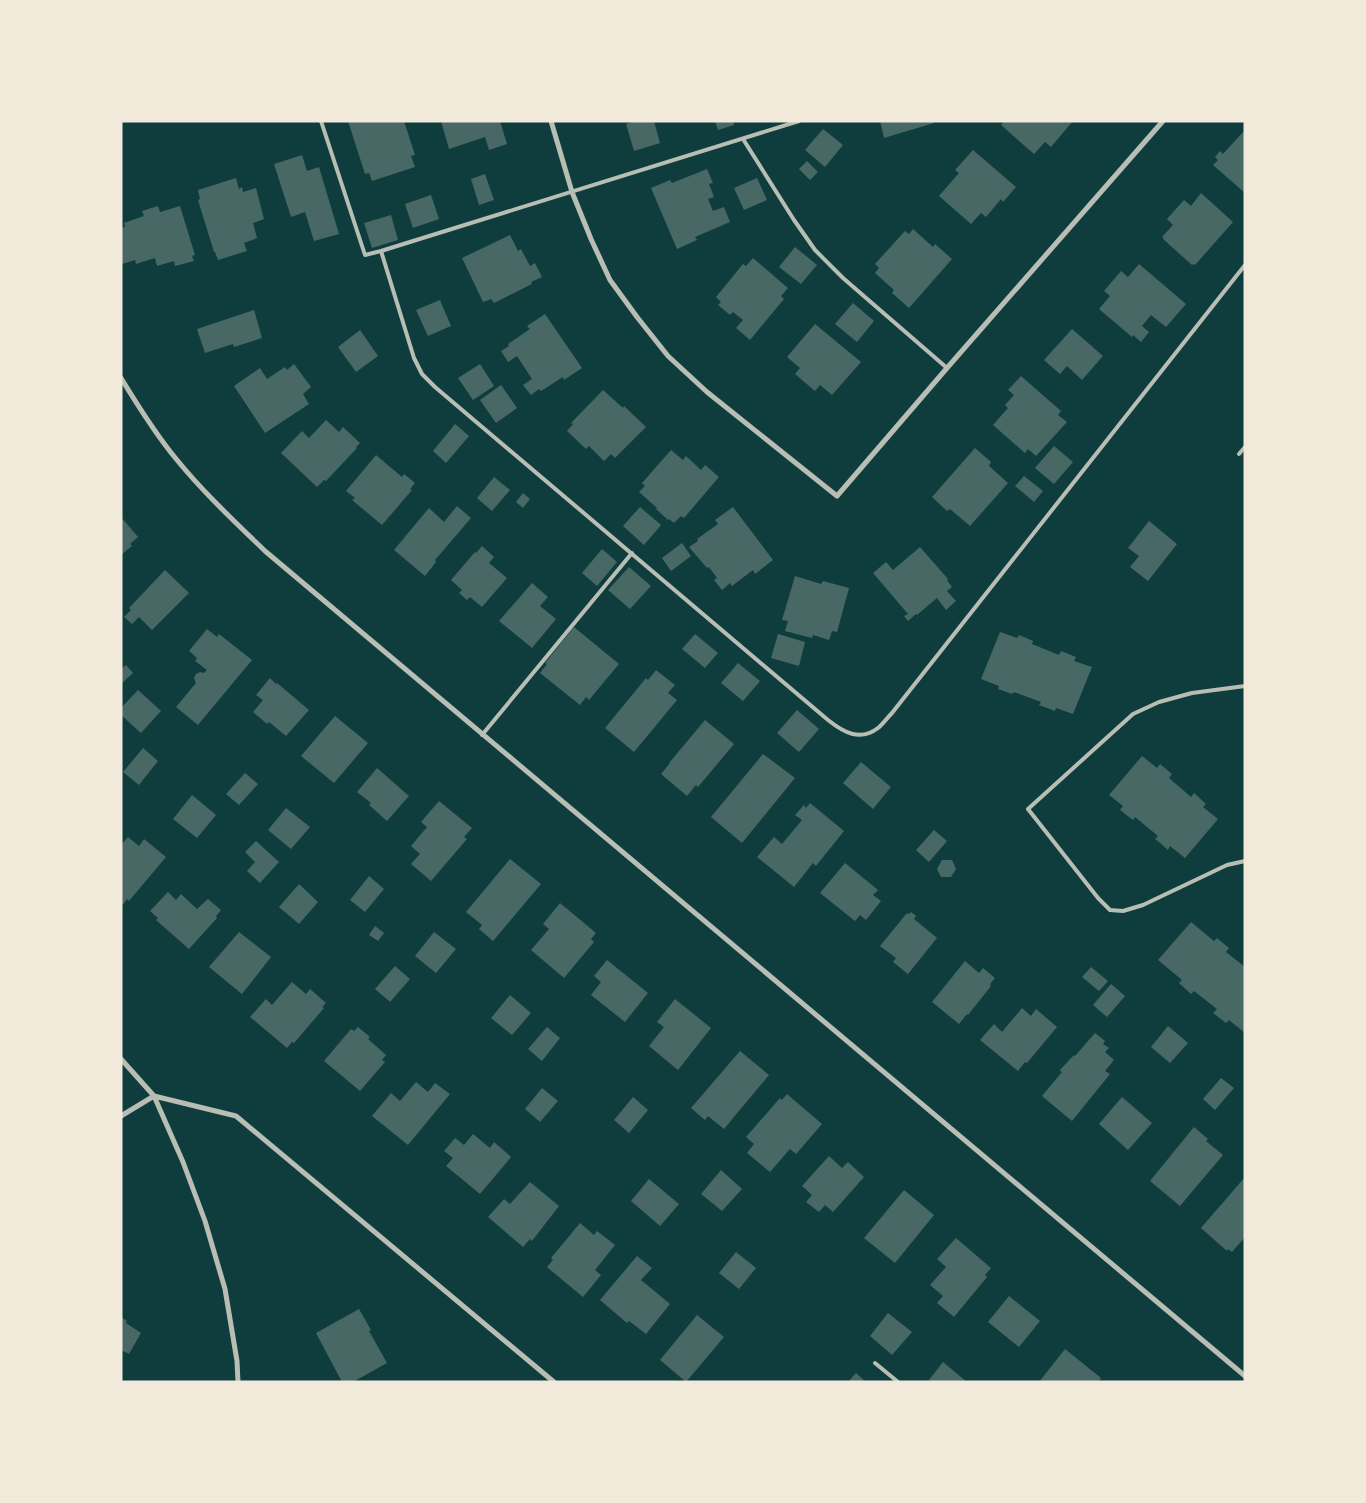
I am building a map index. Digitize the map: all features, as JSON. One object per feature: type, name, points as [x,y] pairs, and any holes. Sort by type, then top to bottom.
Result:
[{"type":"street","points":[[551,121],[572,192],[610,280],[637,317],[668,356],[707,392],[837,496],[1163,121]]},
{"type":"street","points":[[121,378],[138,406],[177,460],[216,504],[265,552],[1245,1376]]},
{"type":"street","points":[[121,1059],[154,1096],[205,1221],[225,1288],[237,1361],[238,1382]]},
{"type":"street","points":[[121,1116],[154,1096],[236,1116],[554,1382]]},
{"type":"lane","points":[[321,121],[365,255],[799,121]]},
{"type":"lane","points":[[743,139],[794,220],[816,250],[843,278],[947,368]]},
{"type":"lane","points":[[381,251],[414,358],[422,374],[828,720],[843,732],[856,735],[868,734],[878,728],[892,713],[1245,265]]},
{"type":"lane","points":[[1239,454],[1245,446]]},
{"type":"lane","points":[[482,735],[632,554]]},
{"type":"lane","points":[[1245,686],[1184,695],[1158,702],[1133,714],[1028,809],[1098,898],[1110,910],[1123,911],[1143,905],[1227,865],[1245,861]]},
{"type":"lane","points":[[875,1362],[898,1382]]},
{"type":"building","points":[[348,121],[404,121],[415,155],[411,156],[415,167],[372,181],[369,173],[365,174]]},
{"type":"building","points":[[441,121],[500,121],[507,144],[489,150],[485,137],[449,149]]},
{"type":"building","points":[[635,121],[654,121],[660,143],[634,151],[626,124]]},
{"type":"building","points":[[715,121],[733,121],[734,125],[718,130]]},
{"type":"building","points":[[880,121],[933,121],[934,123],[884,138]]},
{"type":"building","points":[[1004,121],[1073,121],[1051,147],[1045,142],[1034,154],[1001,125]]},
{"type":"building","points":[[823,129],[843,145],[825,167],[805,150]]},
{"type":"building","points":[[1243,132],[1245,134],[1245,193],[1213,165],[1218,160],[1215,157],[1220,151],[1223,154]]},
{"type":"building","points":[[973,150],[1016,187],[1003,202],[1001,199],[986,217],[981,213],[971,224],[939,196],[959,173],[955,170]]},
{"type":"building","points":[[302,155],[307,171],[319,167],[339,234],[314,241],[305,212],[291,217],[274,164]]},
{"type":"building","points":[[807,161],[818,172],[810,180],[799,169]]},
{"type":"building","points":[[707,169],[713,183],[709,184],[714,197],[708,199],[713,211],[724,207],[730,222],[695,237],[697,240],[677,249],[651,188],[670,180],[672,183]]},
{"type":"building","points":[[485,174],[494,200],[479,205],[471,179]]},
{"type":"building","points":[[236,178],[239,189],[242,187],[243,192],[256,188],[264,219],[253,223],[257,238],[244,243],[247,251],[218,260],[198,200],[200,199],[198,190]]},
{"type":"building","points":[[757,178],[767,200],[744,210],[734,188]]},
{"type":"building","points":[[1201,193],[1233,222],[1195,265],[1192,265],[1162,237],[1173,225],[1167,219],[1184,200],[1191,206]]},
{"type":"building","points":[[431,195],[439,219],[413,228],[405,204]]},
{"type":"building","points":[[158,206],[160,212],[180,206],[195,255],[192,256],[194,261],[175,266],[174,261],[157,266],[155,258],[136,264],[135,260],[122,264],[121,228],[125,227],[124,223],[144,216],[142,211]]},
{"type":"building","points":[[391,215],[398,240],[372,248],[364,223]]},
{"type":"building","points":[[913,229],[933,247],[935,244],[952,259],[909,308],[892,293],[894,290],[875,273],[879,268],[875,264],[905,231],[909,234]]},
{"type":"building","points":[[510,235],[518,251],[521,249],[530,266],[535,263],[542,277],[494,303],[491,299],[483,302],[462,258]]},
{"type":"building","points":[[795,247],[817,265],[801,284],[779,267]]},
{"type":"building","points":[[753,258],[788,288],[781,296],[784,299],[750,340],[736,328],[743,320],[733,312],[730,315],[718,305],[721,302],[716,297],[743,264],[746,266]]},
{"type":"building","points":[[1139,264],[1186,304],[1166,327],[1151,315],[1142,326],[1149,332],[1141,342],[1133,335],[1132,337],[1099,309],[1110,296],[1104,291],[1121,271],[1128,277]]},
{"type":"building","points":[[440,300],[451,326],[428,336],[416,310]]},
{"type":"building","points":[[853,303],[874,321],[857,342],[835,324]]},
{"type":"building","points":[[254,310],[262,338],[234,347],[233,344],[205,353],[197,329]]},
{"type":"building","points":[[545,314],[582,368],[564,380],[563,377],[531,395],[523,385],[532,379],[517,356],[508,362],[501,351],[530,329],[527,326]]},
{"type":"building","points":[[815,324],[861,362],[832,395],[820,385],[815,391],[795,374],[800,368],[787,357]]},
{"type":"building","points":[[1072,329],[1103,356],[1082,380],[1067,366],[1060,374],[1044,360]]},
{"type":"building","points":[[360,330],[378,356],[356,372],[338,347]]},
{"type":"building","points":[[294,364],[311,387],[303,394],[309,404],[265,433],[234,386],[260,368],[267,379],[285,367],[287,370]]},
{"type":"building","points":[[480,364],[494,386],[473,400],[458,378]]},
{"type":"building","points":[[1021,376],[1061,411],[1058,415],[1067,422],[1036,456],[1028,449],[1025,453],[993,425],[1008,408],[1005,405],[1014,395],[1008,390]]},
{"type":"building","points":[[501,385],[517,408],[496,423],[480,400]]},
{"type":"building","points":[[603,390],[623,408],[624,406],[646,427],[615,458],[611,454],[604,461],[589,446],[586,449],[567,431],[573,424],[571,423]]},
{"type":"building","points":[[326,420],[339,432],[343,427],[360,443],[326,481],[324,480],[317,487],[281,453],[302,431],[309,438]]},
{"type":"building","points":[[455,424],[469,436],[446,463],[433,451]]},
{"type":"building","points":[[1054,446],[1073,462],[1054,484],[1035,468]]},
{"type":"building","points":[[975,448],[991,462],[989,466],[1008,483],[970,526],[950,509],[947,511],[932,497]]},
{"type":"building","points":[[671,450],[683,460],[686,456],[701,470],[705,465],[719,477],[684,518],[681,516],[674,523],[668,520],[639,492],[645,486],[642,483]]},
{"type":"building","points":[[376,455],[402,477],[404,474],[415,483],[410,489],[412,490],[382,525],[352,500],[355,498],[346,491]]},
{"type":"building","points":[[1024,476],[1043,491],[1034,502],[1015,486]]},
{"type":"building","points":[[494,477],[510,490],[492,511],[477,498]]},
{"type":"building","points":[[523,493],[530,499],[523,508],[516,502]]},
{"type":"building","points":[[457,506],[471,518],[435,560],[436,562],[425,576],[394,550],[429,508],[444,522]]},
{"type":"building","points":[[640,507],[661,525],[644,545],[623,526]]},
{"type":"building","points":[[733,507],[773,560],[755,574],[753,570],[732,586],[730,583],[722,590],[714,580],[717,578],[709,567],[707,568],[689,547],[718,524],[715,520]]},
{"type":"building","points":[[121,517],[138,537],[130,544],[132,546],[121,555]]},
{"type":"building","points":[[1149,521],[1177,544],[1148,581],[1130,567],[1139,556],[1128,548]]},
{"type":"building","points":[[682,543],[691,556],[671,571],[662,558]]},
{"type":"building","points":[[482,546],[494,557],[489,563],[507,578],[482,607],[470,597],[467,600],[459,593],[462,590],[451,580]]},
{"type":"building","points":[[920,547],[948,579],[952,587],[947,591],[956,601],[946,610],[937,598],[908,621],[904,616],[908,614],[873,573],[886,562],[893,570]]},
{"type":"building","points":[[602,549],[617,562],[597,586],[582,573]]},
{"type":"building","points":[[629,567],[651,586],[630,609],[608,590]]},
{"type":"building","points":[[165,570],[189,593],[152,630],[139,617],[132,624],[124,617],[131,610],[129,608]]},
{"type":"building","points":[[795,576],[821,584],[823,581],[849,588],[837,632],[832,631],[829,640],[813,635],[812,638],[785,631],[788,621],[782,620]]},
{"type":"building","points":[[532,583],[548,597],[540,606],[556,619],[532,648],[499,621]]},
{"type":"building","points":[[574,627],[619,664],[589,700],[586,697],[580,705],[540,673],[547,664],[545,663]]},
{"type":"building","points":[[207,629],[217,637],[219,634],[252,660],[198,725],[176,707],[196,683],[194,678],[196,674],[204,673],[207,670],[195,661],[197,658],[189,651]]},
{"type":"building","points":[[1000,632],[1017,638],[1019,635],[1033,641],[1032,644],[1059,655],[1061,651],[1076,657],[1074,661],[1092,667],[1073,714],[1056,708],[1055,711],[1039,705],[1041,702],[1014,692],[1012,694],[998,689],[999,686],[981,679]]},
{"type":"building","points":[[695,634],[718,653],[705,668],[682,649]]},
{"type":"building","points":[[778,634],[805,642],[799,666],[771,658]]},
{"type":"building","points":[[738,663],[760,681],[743,701],[721,683]]},
{"type":"building","points":[[126,665],[133,673],[121,684],[121,669]]},
{"type":"building","points":[[656,670],[675,685],[668,693],[677,700],[634,752],[605,728],[646,678],[648,680]]},
{"type":"building","points":[[270,678],[309,710],[286,736],[253,712],[263,700],[256,695]]},
{"type":"building","points":[[138,690],[161,711],[141,733],[121,715],[121,708]]},
{"type":"building","points":[[797,710],[819,729],[799,752],[777,733]]},
{"type":"building","points":[[335,716],[368,743],[334,783],[301,756]]},
{"type":"building","points":[[705,720],[734,744],[698,787],[696,785],[687,796],[661,774]]},
{"type":"building","points":[[143,748],[158,761],[139,785],[123,772]]},
{"type":"building","points":[[763,754],[795,778],[742,843],[711,817]]},
{"type":"building","points":[[1142,756],[1157,768],[1160,764],[1172,774],[1169,778],[1191,797],[1194,793],[1206,804],[1203,807],[1218,819],[1185,858],[1170,846],[1168,850],[1155,839],[1158,836],[1135,817],[1133,820],[1120,810],[1123,806],[1109,795]]},
{"type":"building","points":[[861,762],[891,787],[873,809],[843,783]]},
{"type":"building","points":[[377,768],[409,796],[387,821],[369,805],[371,803],[357,792]]},
{"type":"building","points":[[245,773],[258,784],[239,805],[226,794]]},
{"type":"building","points":[[192,795],[216,815],[197,838],[173,819]]},
{"type":"building","points":[[439,801],[472,828],[464,837],[467,839],[431,881],[411,864],[420,854],[411,846],[427,827],[421,822]]},
{"type":"building","points":[[810,803],[844,831],[816,866],[813,863],[794,887],[757,857],[774,837],[782,844],[802,820],[795,815],[804,805],[806,808]]},
{"type":"building","points":[[286,808],[310,827],[291,849],[268,830]]},
{"type":"building","points":[[934,830],[947,841],[929,862],[916,850]]},
{"type":"building","points":[[128,837],[139,846],[144,839],[166,857],[129,901],[127,899],[121,907],[121,845]]},
{"type":"building","points":[[256,841],[279,862],[260,883],[247,871],[255,862],[245,852]]},
{"type":"building","points":[[510,859],[541,884],[493,941],[479,929],[482,925],[466,912]]},
{"type":"building","points":[[942,860],[952,860],[956,869],[951,877],[941,877],[937,869]]},
{"type":"building","points":[[845,863],[878,890],[873,895],[881,901],[866,920],[860,915],[855,921],[820,893]]},
{"type":"building","points":[[369,876],[384,889],[365,912],[350,900]]},
{"type":"building","points":[[299,884],[318,902],[299,924],[279,907]]},
{"type":"building","points":[[168,892],[176,900],[181,894],[197,909],[208,899],[221,910],[216,916],[217,918],[189,949],[156,920],[158,918],[150,911]]},
{"type":"building","points":[[560,903],[596,933],[591,939],[594,942],[564,978],[531,950],[549,929],[543,924]]},
{"type":"building","points":[[911,912],[916,916],[914,919],[937,938],[908,974],[893,962],[896,958],[880,946],[907,913]]},
{"type":"building","points":[[1191,922],[1214,941],[1217,938],[1229,948],[1226,952],[1245,967],[1245,1033],[1229,1020],[1226,1023],[1213,1013],[1217,1009],[1194,991],[1191,994],[1179,983],[1182,980],[1158,960]]},
{"type":"building","points":[[375,926],[384,933],[378,941],[369,935]]},
{"type":"building","points":[[239,932],[271,957],[242,994],[209,967]]},
{"type":"building","points":[[434,932],[456,949],[436,973],[415,956]]},
{"type":"building","points":[[607,960],[648,993],[625,1022],[591,995],[601,982],[594,976]]},
{"type":"building","points":[[965,961],[979,973],[983,968],[995,978],[991,986],[959,1024],[932,1002]]},
{"type":"building","points":[[395,966],[410,979],[390,1002],[375,989]]},
{"type":"building","points":[[1091,967],[1108,981],[1099,991],[1082,977]]},
{"type":"building","points":[[292,982],[306,994],[310,989],[326,1003],[322,1007],[324,1008],[294,1043],[292,1042],[287,1048],[250,1017],[266,999],[272,1005]]},
{"type":"building","points":[[1111,984],[1125,996],[1107,1017],[1093,1005]]},
{"type":"building","points":[[510,995],[531,1013],[512,1035],[491,1018]]},
{"type":"building","points":[[675,999],[711,1028],[678,1070],[649,1046],[664,1027],[657,1022]]},
{"type":"building","points":[[1022,1008],[1031,1016],[1036,1009],[1057,1027],[1018,1071],[980,1040],[994,1024],[1002,1032]]},
{"type":"building","points":[[1168,1026],[1188,1043],[1170,1063],[1151,1047]]},
{"type":"building","points":[[358,1027],[386,1055],[382,1060],[385,1062],[360,1091],[324,1061],[351,1029],[354,1031]]},
{"type":"building","points":[[547,1027],[560,1038],[542,1061],[528,1049]]},
{"type":"building","points":[[1095,1033],[1105,1041],[1103,1044],[1109,1048],[1105,1052],[1114,1060],[1105,1071],[1110,1074],[1072,1121],[1042,1096],[1062,1072],[1060,1070]]},
{"type":"building","points":[[740,1051],[769,1075],[724,1129],[708,1116],[705,1120],[691,1108]]},
{"type":"building","points":[[1221,1078],[1234,1088],[1215,1110],[1203,1099]]},
{"type":"building","points":[[416,1082],[428,1092],[435,1083],[450,1094],[408,1145],[372,1116],[391,1093],[400,1101]]},
{"type":"building","points":[[542,1088],[558,1101],[540,1122],[525,1109]]},
{"type":"building","points":[[787,1094],[822,1124],[796,1154],[790,1149],[770,1172],[747,1153],[754,1144],[746,1137],[780,1098],[782,1100]]},
{"type":"building","points":[[633,1097],[648,1110],[629,1133],[614,1120]]},
{"type":"building","points":[[1122,1097],[1152,1123],[1128,1150],[1099,1124]]},
{"type":"building","points":[[1194,1127],[1208,1139],[1206,1141],[1223,1155],[1180,1206],[1150,1181]]},
{"type":"building","points":[[473,1134],[490,1148],[494,1142],[511,1157],[480,1194],[446,1166],[453,1158],[444,1151],[455,1138],[464,1145]]},
{"type":"building","points":[[829,1156],[842,1168],[848,1162],[864,1177],[833,1212],[825,1205],[819,1212],[806,1202],[812,1195],[802,1186]]},
{"type":"building","points":[[721,1170],[742,1189],[722,1211],[701,1194]]},
{"type":"building","points":[[1245,1177],[1245,1237],[1232,1252],[1228,1249],[1227,1251],[1201,1228]]},
{"type":"building","points":[[649,1179],[679,1204],[660,1226],[631,1201]]},
{"type":"building","points":[[530,1182],[559,1206],[532,1241],[530,1239],[523,1247],[488,1217],[504,1199],[510,1204]]},
{"type":"building","points":[[904,1190],[934,1215],[895,1263],[864,1238]]},
{"type":"building","points":[[580,1223],[594,1235],[597,1231],[615,1245],[595,1270],[601,1275],[583,1297],[547,1267],[553,1260],[551,1258]]},
{"type":"building","points":[[956,1238],[991,1268],[985,1275],[987,1277],[954,1317],[937,1303],[943,1296],[930,1285],[946,1267],[937,1259]]},
{"type":"building","points":[[736,1252],[756,1268],[739,1289],[719,1273]]},
{"type":"building","points":[[637,1256],[652,1268],[641,1280],[670,1304],[646,1334],[629,1321],[627,1323],[600,1300]]},
{"type":"building","points":[[1009,1296],[1040,1321],[1019,1347],[988,1322]]},
{"type":"building","points":[[359,1309],[387,1363],[353,1382],[342,1382],[316,1333]]},
{"type":"building","points":[[888,1313],[912,1332],[892,1355],[870,1336]]},
{"type":"building","points":[[697,1315],[724,1337],[686,1382],[660,1360]]},
{"type":"building","points":[[121,1317],[127,1321],[126,1323],[141,1333],[129,1354],[121,1350]]},
{"type":"building","points":[[1065,1349],[1101,1378],[1099,1382],[1039,1382]]},
{"type":"building","points":[[943,1362],[967,1382],[932,1382],[929,1380]]},
{"type":"building","points":[[856,1373],[866,1382],[848,1382]]}]
